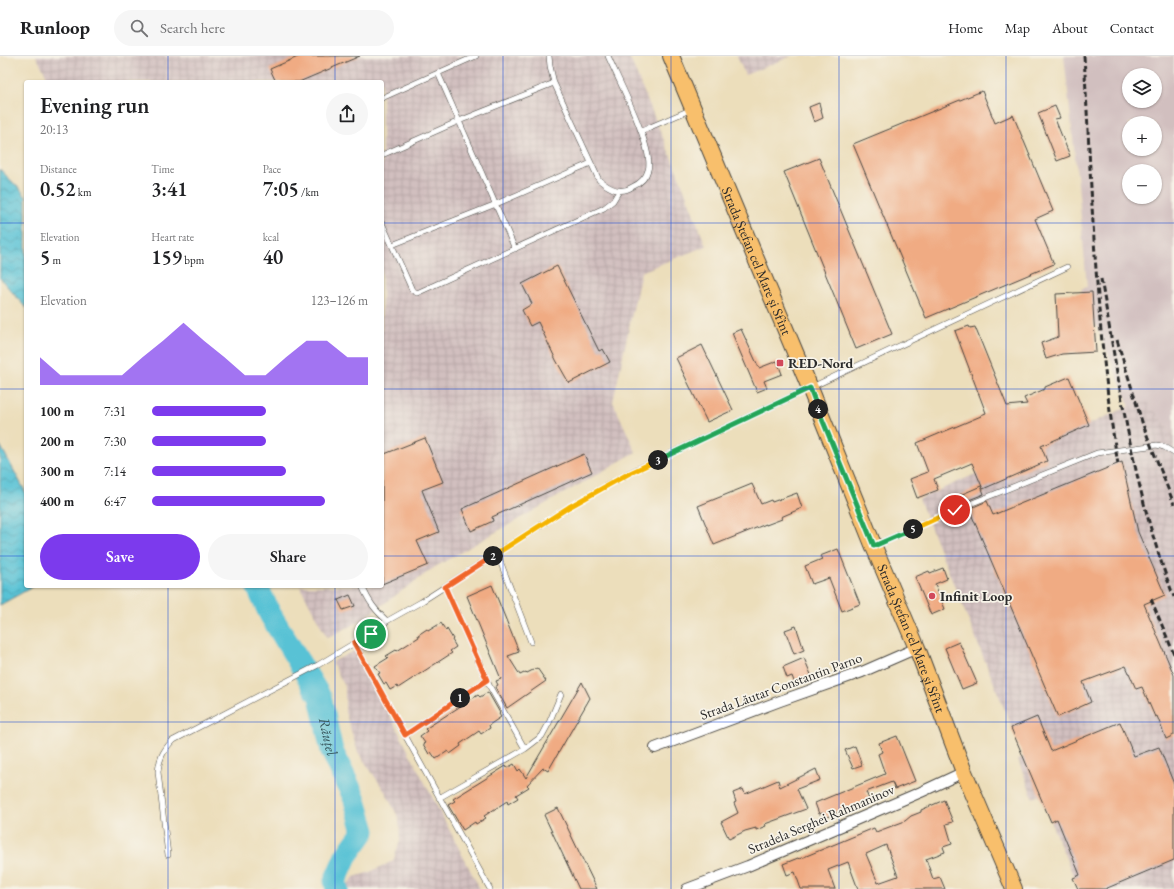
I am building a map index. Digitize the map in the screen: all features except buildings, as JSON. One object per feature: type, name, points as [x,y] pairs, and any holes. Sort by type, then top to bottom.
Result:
[{"type":"main road","name":"Strada Ștefan cel Mare și Sfînt","points":[[671,56],[810,388],[917,648],[964,772],[1014,889]]},
{"type":"street","name":"Strada Lăutar Constantin Parno","points":[[655,748],[862,672],[917,648]]},
{"type":"street","name":"Stradela Serghei Rahmaninov","points":[[687,889],[748,866],[964,772]]},
{"type":"lane","points":[[384,97],[476,56]]},
{"type":"lane","points":[[550,56],[550,66],[554,83],[599,180],[609,187],[619,191],[628,190],[640,183],[648,170],[649,160],[641,131],[608,56]]},
{"type":"lane","points":[[438,73],[515,249]]},
{"type":"lane","points":[[384,154],[459,121],[554,83]]},
{"type":"lane","points":[[641,131],[693,109]]},
{"type":"lane","points":[[392,245],[496,204],[591,163]]},
{"type":"lane","points":[[384,227],[412,290],[417,293],[604,208],[613,201],[619,191]]},
{"type":"lane","points":[[168,855],[158,772],[159,761],[164,750],[172,741],[318,665],[371,634],[387,621],[445,587],[569,507],[628,474],[1067,267]]},
{"type":"lane","points":[[874,546],[955,510],[1097,453],[1157,446],[1164,447],[1174,454]]},
{"type":"lane","points":[[497,554],[531,642]]},
{"type":"lane","points":[[445,587],[487,680],[525,749]]},
{"type":"lane","points":[[363,588],[375,610],[387,621]]},
{"type":"lane","points":[[354,643],[490,889]]},
{"type":"lane","points":[[405,735],[487,680]]},
{"type":"lane","points":[[439,798],[525,749],[542,736],[561,694]]},
{"type":"shaded area","points":[[36,56],[629,56],[681,181],[706,246],[641,272],[613,402],[636,452],[435,567],[360,621],[327,638],[301,588],[384,588],[384,80],[49,80]]},
{"type":"shaded area","points":[[737,56],[792,56],[745,75]]},
{"type":"shaded area","points":[[1064,56],[1174,56],[1174,436],[1146,400],[1130,407],[1081,289],[1087,287],[1078,184]]},
{"type":"shaded area","points":[[1146,399],[1174,436],[1174,889],[1079,889],[1039,795],[1033,798],[1018,760],[1024,757],[919,499]]},
{"type":"shaded area","points":[[356,650],[480,889],[348,889],[348,884],[354,877],[370,872],[393,861],[400,841],[399,819],[386,793],[358,752],[345,712],[345,687],[332,662]]},
{"type":"water","points":[[0,169],[24,194],[24,306],[0,278]]},
{"type":"water","points":[[0,445],[24,489],[24,588],[30,588],[0,605]]},
{"type":"waterway","name":"Răuțel","points":[[258,588],[270,614],[320,697],[332,751],[354,797],[364,831],[346,856],[335,881],[337,889]]},
{"type":"railway","points":[[1084,56],[1099,311],[1110,413],[1118,464]]},
{"type":"railway","points":[[1101,279],[1122,400],[1138,480],[1148,520],[1174,597]]},
{"type":"railway","points":[[1117,340],[1143,425],[1174,504]]},
{"type":"railway","points":[[1151,599],[1174,654]]},
{"type":"place","name":"RED-Nord","points":[[780,363]]},
{"type":"place","name":"Infinit Loop","points":[[932,596]]},
{"type":"route","points":[[371,634],[354,643],[405,735],[487,680],[445,587],[569,507],[628,474],[810,388],[874,546],[955,510]]}]
